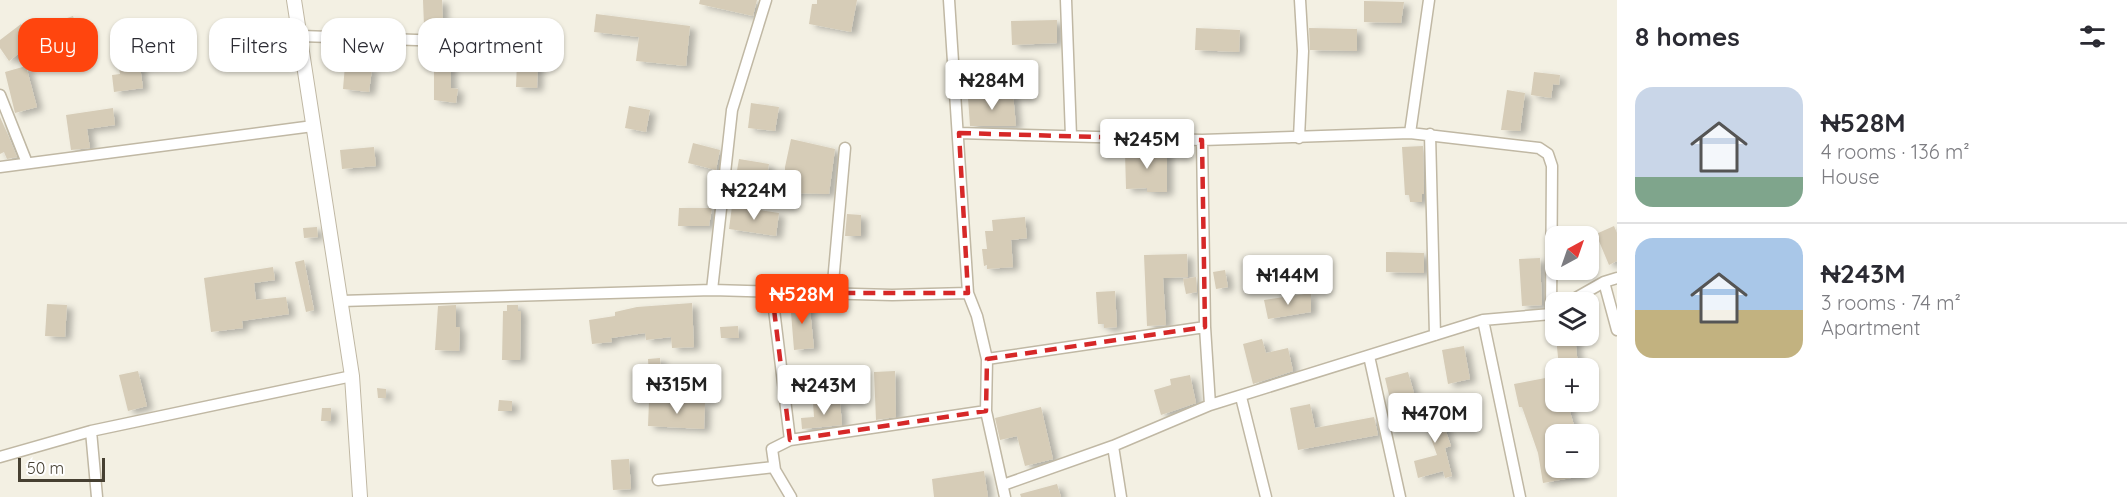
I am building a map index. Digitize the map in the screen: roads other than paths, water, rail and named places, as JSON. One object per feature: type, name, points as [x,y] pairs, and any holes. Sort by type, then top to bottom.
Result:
[{"type":"street","points":[[294,0],[298,18]]},
{"type":"street","points":[[712,290],[732,110],[766,0]]},
{"type":"street","points":[[949,0],[968,293],[977,316],[987,358],[986,411],[1005,497]]},
{"type":"street","points":[[1066,0],[1071,136]]},
{"type":"street","points":[[1299,138],[1303,51],[1300,0]]},
{"type":"street","points":[[1410,133],[1429,0]]},
{"type":"street","points":[[309,36],[418,40]]},
{"type":"street","points":[[306,72],[352,376],[360,497]]},
{"type":"street","points":[[0,95],[27,163]]},
{"type":"street","points":[[0,166],[313,126]]},
{"type":"street","points":[[959,133],[1202,140],[1410,133],[1539,148],[1548,154],[1552,166],[1553,292]]},
{"type":"street","points":[[1430,134],[1435,335]]},
{"type":"street","points":[[1202,140],[1205,327],[1210,405]]},
{"type":"street","points":[[832,294],[845,148]]},
{"type":"street","points":[[1586,292],[1617,278]]},
{"type":"street","points":[[1604,282],[1617,330]]},
{"type":"street","points":[[341,301],[712,290],[832,294],[968,293]]},
{"type":"street","points":[[772,293],[790,440]]},
{"type":"street","points":[[1003,485],[1113,446],[1210,405],[1241,398],[1483,320],[1545,313]]},
{"type":"street","points":[[1483,320],[1520,497]]},
{"type":"street","points":[[987,358],[1205,327]]},
{"type":"street","points":[[1370,356],[1400,497]]},
{"type":"street","points":[[0,457],[91,431],[352,376]]},
{"type":"street","points":[[1241,398],[1266,497]]},
{"type":"street","points":[[791,497],[774,467],[772,449],[790,440],[986,411]]},
{"type":"street","points":[[91,431],[97,497]]},
{"type":"street","points":[[1113,446],[1121,497]]},
{"type":"street","points":[[658,480],[774,467]]}]
